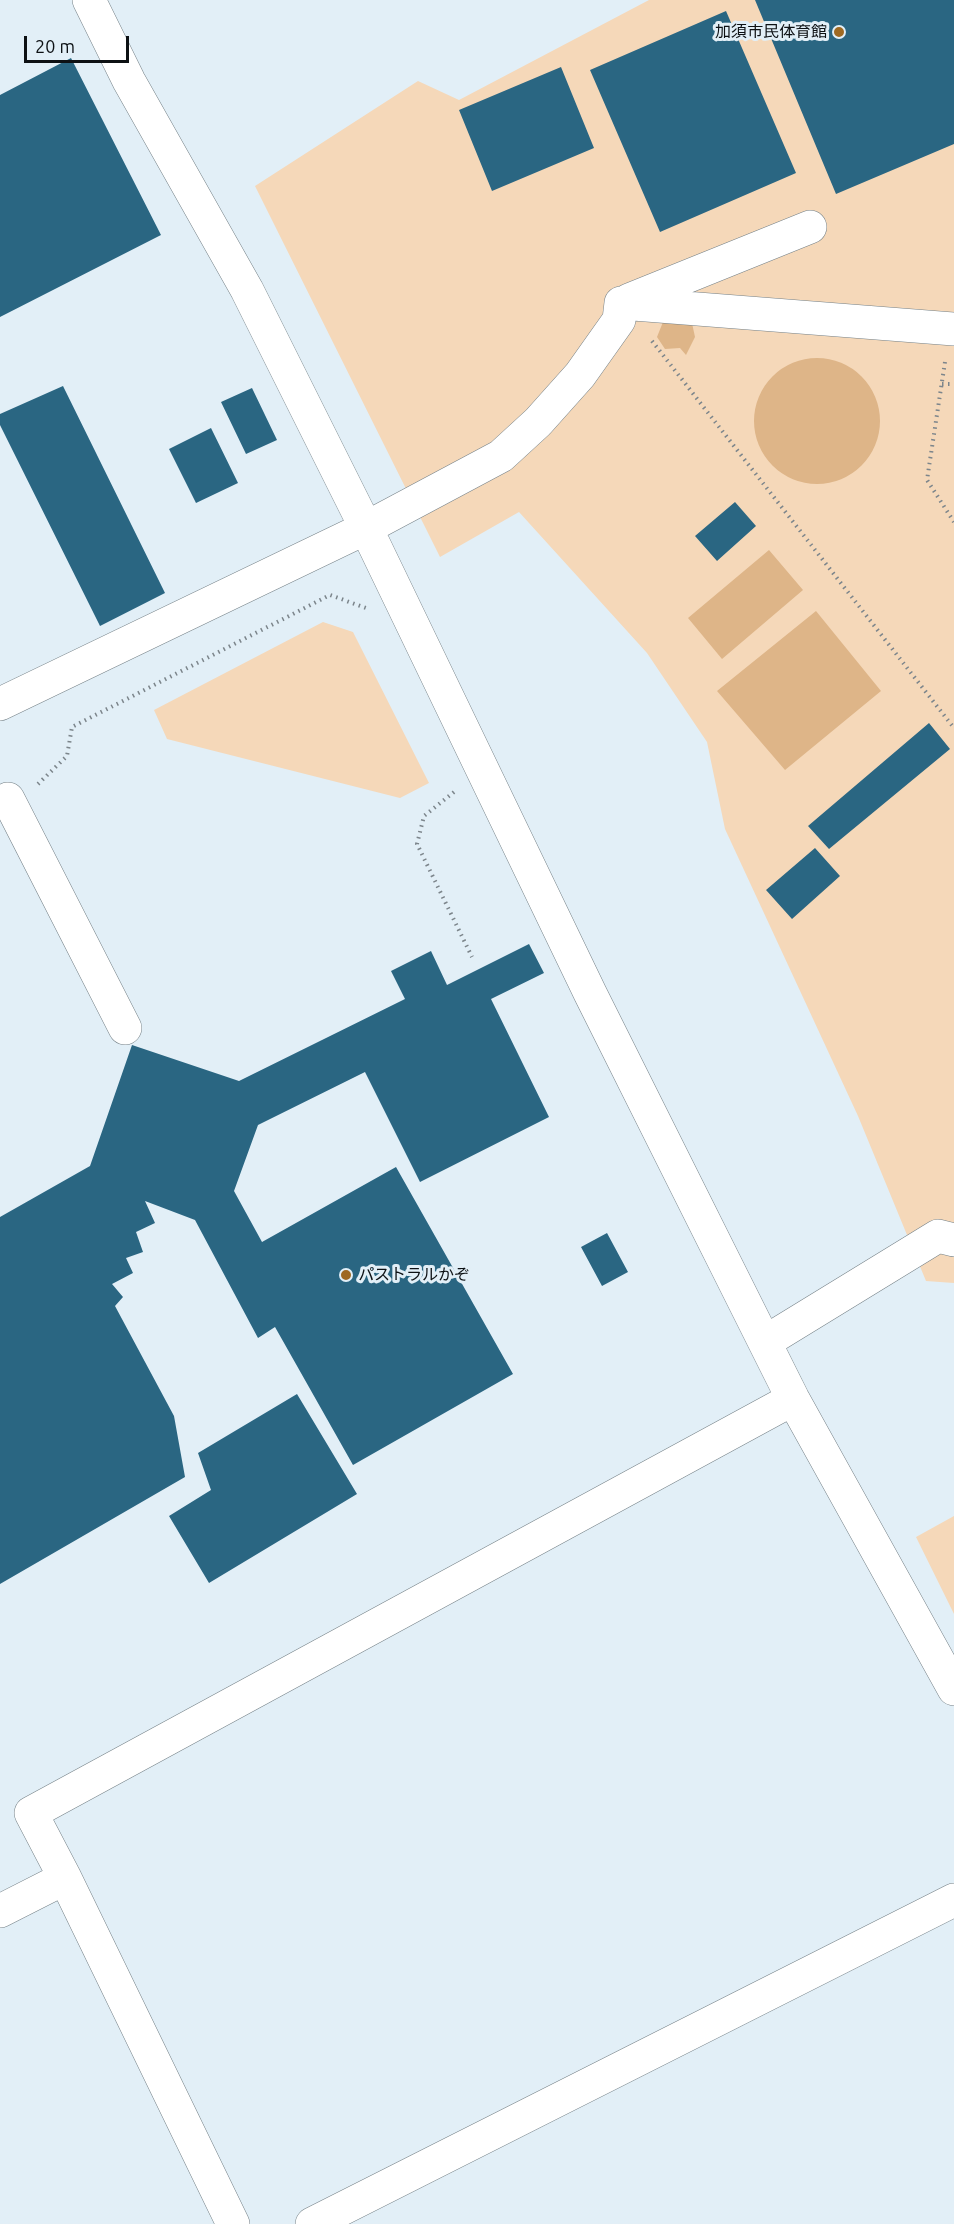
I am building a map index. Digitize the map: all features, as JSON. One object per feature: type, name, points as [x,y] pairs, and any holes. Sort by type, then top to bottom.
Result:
[{"type":"street","points":[[89,0],[129,81],[247,290],[366,528],[590,993],[793,1399],[954,1689]]},
{"type":"street","points":[[621,303],[810,226]]},
{"type":"street","points":[[0,704],[366,528],[501,456],[538,422],[580,375],[619,320],[621,303]]},
{"type":"street","points":[[621,303],[952,329]]},
{"type":"street","points":[[8,799],[125,1028]]},
{"type":"street","points":[[765,1342],[938,1236],[954,1240]]},
{"type":"street","points":[[233,2224],[65,1878],[31,1813],[793,1399]]},
{"type":"street","points":[[0,1911],[65,1878]]},
{"type":"street","points":[[312,2224],[954,1900]]},
{"type":"path","points":[[621,303],[954,728]]},
{"type":"path","points":[[952,329],[927,480],[954,522]]},
{"type":"path","points":[[942,384],[954,384]]},
{"type":"path","points":[[8,799],[42,782],[67,756],[72,727],[330,595],[366,608]]},
{"type":"path","points":[[461,787],[424,816],[417,844],[472,957]]},
{"type":"shaded area","points":[[649,0],[954,0],[954,1283],[926,1281],[858,1116],[725,829],[707,742],[647,653],[519,512],[440,557],[255,186],[418,81],[459,100]]},
{"type":"shaded area","points":[[690,314],[695,337],[686,355],[680,348],[665,349],[657,337],[665,317]]},
{"type":"shaded area","points":[[817,358],[841,363],[862,376],[875,397],[880,421],[875,445],[862,466],[841,479],[817,484],[793,479],[772,466],[759,445],[754,421],[759,397],[772,376],[793,363]]},
{"type":"shaded area","points":[[769,550],[803,590],[722,659],[688,618]]},
{"type":"shaded area","points":[[816,611],[881,691],[785,770],[717,691]]},
{"type":"shaded area","points":[[323,622],[353,632],[429,783],[400,798],[167,739],[154,710]]},
{"type":"shaded area","points":[[954,1516],[954,1614],[916,1537]]},
{"type":"building","points":[[755,0],[954,0],[954,144],[836,194]]},
{"type":"building","points":[[726,11],[796,173],[660,232],[590,70]]},
{"type":"building","points":[[71,58],[161,235],[0,317],[0,95]]},
{"type":"building","points":[[561,67],[594,148],[492,191],[459,110]]},
{"type":"building","points":[[63,386],[165,593],[100,626],[0,425],[0,414]]},
{"type":"building","points":[[252,388],[277,440],[246,454],[221,402]]},
{"type":"building","points":[[211,428],[238,483],[196,503],[169,449]]},
{"type":"building","points":[[735,502],[756,526],[717,561],[695,536]]},
{"type":"building","points":[[929,723],[950,749],[829,849],[808,826]]},
{"type":"building","points":[[815,848],[840,876],[792,919],[766,890]]},
{"type":"building","points":[[529,944],[544,973],[491,999],[549,1117],[420,1182],[365,1072],[258,1125],[234,1191],[262,1242],[396,1167],[513,1374],[353,1465],[275,1327],[258,1338],[195,1220],[145,1201],[155,1223],[136,1232],[143,1252],[126,1258],[133,1273],[112,1284],[123,1297],[115,1306],[174,1416],[185,1477],[0,1584],[0,1217],[90,1166],[132,1045],[239,1081],[405,999],[391,971],[431,951],[447,985]]},
{"type":"building","points":[[607,1233],[628,1272],[602,1286],[581,1247]]},
{"type":"building","points":[[297,1394],[357,1494],[209,1583],[169,1516],[211,1490],[198,1453]]},
{"type":"place","name":"加須市民体育館","points":[[839,32]]},
{"type":"place","name":"パストラルかぞ","points":[[346,1275]]}]
